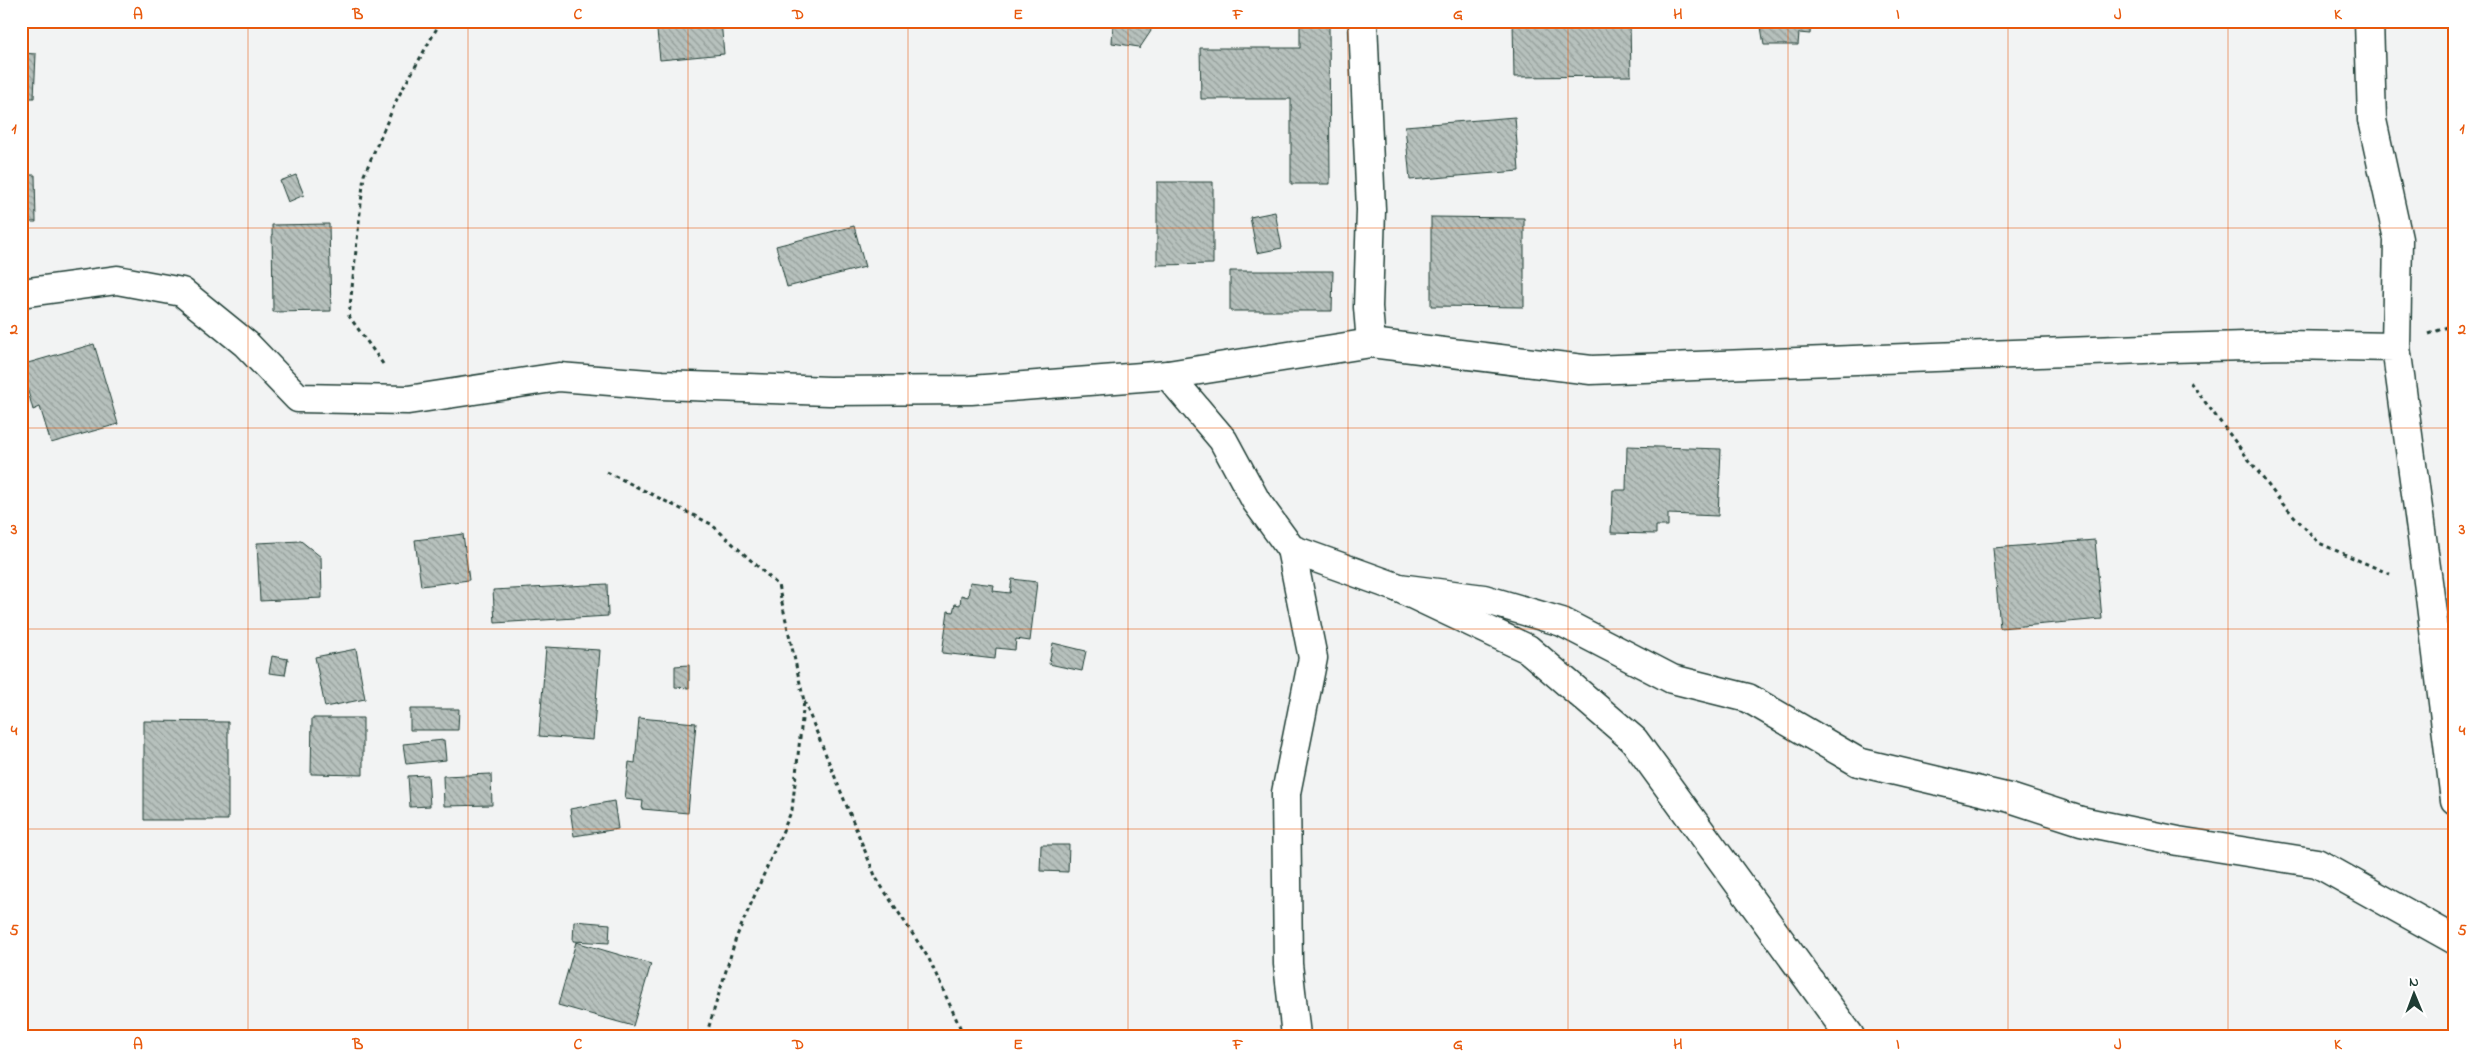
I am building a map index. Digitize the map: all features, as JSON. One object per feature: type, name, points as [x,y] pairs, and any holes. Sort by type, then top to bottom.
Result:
[{"type":"street","points":[[1363,21],[1372,210],[1368,307],[1371,344]]},
{"type":"street","points":[[2369,21],[2372,120],[2398,238],[2396,348],[2429,588],[2455,800]]},
{"type":"street","points":[[21,293],[117,280],[182,292],[246,344],[298,398],[408,400],[560,377],[662,385],[839,391],[971,390],[1168,375],[1371,344],[1591,370],[2172,348],[2284,345],[2396,348]]},
{"type":"street","points":[[1168,375],[1223,440],[1256,501],[1291,549],[1313,658],[1286,793],[1288,964],[1296,1036]]},
{"type":"street","points":[[1291,549],[1399,588],[1528,649],[1634,740],[1850,1036]]},
{"type":"street","points":[[1399,588],[1484,599],[1562,622],[1672,679],[1748,698],[1858,762],[2010,798],[2081,821],[2178,841],[2317,863],[2455,940]]},
{"type":"path","points":[[408,400],[349,316],[364,175],[397,99],[441,21]]},
{"type":"path","points":[[2172,348],[2190,381],[2281,502],[2319,543],[2397,578],[2429,588]]},
{"type":"path","points":[[607,472],[711,524],[778,585],[804,701],[876,878],[929,959],[964,1036]]},
{"type":"path","points":[[706,1036],[736,938],[792,810],[804,701]]},
{"type":"building","points":[[656,21],[721,21],[724,54],[660,60]]},
{"type":"building","points":[[1124,21],[1148,21],[1151,31],[1139,49],[1139,47],[1112,43],[1113,24]]},
{"type":"building","points":[[1300,21],[1329,21],[1330,184],[1291,184],[1291,99],[1201,99],[1200,48],[1300,48]]},
{"type":"building","points":[[1513,21],[1630,21],[1631,76],[1514,77]]},
{"type":"building","points":[[1760,21],[1811,21],[1810,34],[1799,33],[1798,45],[1764,45]]},
{"type":"building","points":[[21,53],[36,54],[34,98],[21,98]]},
{"type":"building","points":[[1515,117],[1519,171],[1410,180],[1405,126]]},
{"type":"building","points":[[21,175],[35,175],[36,222],[21,222]]},
{"type":"building","points":[[296,175],[304,195],[288,202],[280,181]]},
{"type":"building","points":[[1157,182],[1213,182],[1213,264],[1157,265]]},
{"type":"building","points":[[1275,212],[1282,248],[1257,253],[1250,217]]},
{"type":"building","points":[[1431,217],[1524,218],[1524,307],[1431,306]]},
{"type":"building","points":[[329,224],[331,311],[273,312],[272,225]]},
{"type":"building","points":[[854,226],[865,267],[787,287],[776,246]]},
{"type":"building","points":[[1230,271],[1333,271],[1332,311],[1230,311]]},
{"type":"building","points":[[94,344],[118,424],[51,443],[40,407],[33,410],[21,365]]},
{"type":"building","points":[[1627,446],[1721,449],[1718,516],[1668,514],[1668,526],[1656,526],[1656,534],[1611,533],[1613,490],[1626,490]]},
{"type":"building","points":[[463,534],[469,580],[421,586],[415,540]]},
{"type":"building","points":[[2095,540],[2102,619],[2000,628],[1993,548]]},
{"type":"building","points":[[301,541],[321,557],[322,598],[260,601],[257,543]]},
{"type":"building","points":[[1012,579],[1037,582],[1030,641],[1016,639],[1015,650],[996,648],[995,659],[942,653],[948,611],[953,612],[955,604],[960,605],[961,595],[968,597],[970,582],[994,585],[993,591],[1010,593]]},
{"type":"building","points":[[607,584],[608,616],[495,623],[493,590]]},
{"type":"building","points":[[1053,643],[1086,651],[1082,671],[1049,664]]},
{"type":"building","points":[[546,647],[600,650],[593,740],[539,736]]},
{"type":"building","points":[[356,649],[365,699],[325,707],[315,657]]},
{"type":"building","points":[[272,656],[288,659],[285,675],[269,673]]},
{"type":"building","points":[[689,665],[689,688],[675,687],[675,666]]},
{"type":"building","points":[[410,709],[459,709],[458,730],[410,730]]},
{"type":"building","points":[[312,718],[363,718],[363,775],[311,774]]},
{"type":"building","points":[[639,718],[696,723],[688,813],[642,809],[643,801],[625,799],[629,762],[635,763]]},
{"type":"building","points":[[144,721],[228,722],[228,820],[144,820]]},
{"type":"building","points":[[444,740],[446,760],[406,764],[403,744]]},
{"type":"building","points":[[491,774],[492,805],[444,806],[443,776]]},
{"type":"building","points":[[428,775],[430,806],[410,807],[408,776]]},
{"type":"building","points":[[614,801],[618,829],[574,836],[570,809]]},
{"type":"building","points":[[1041,845],[1069,845],[1068,872],[1040,871]]},
{"type":"building","points":[[574,921],[610,924],[609,943],[573,941]]},
{"type":"building","points":[[576,942],[651,964],[633,1026],[558,1005]]}]
